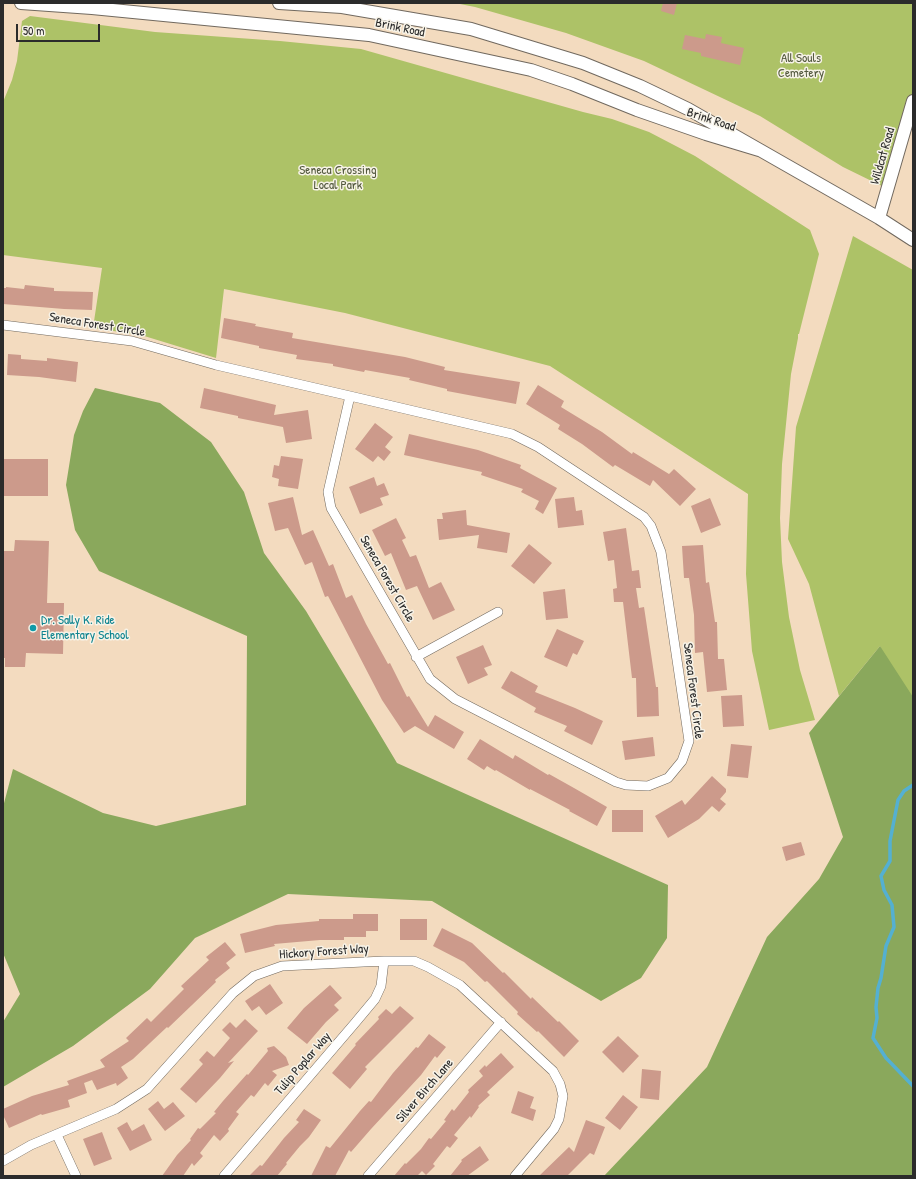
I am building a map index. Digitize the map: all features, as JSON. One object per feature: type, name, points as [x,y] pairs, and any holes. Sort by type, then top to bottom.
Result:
[{"type":"main road","name":"Brink Road","points":[[21,3],[100,8],[369,35],[531,70],[572,84],[637,110],[706,134],[759,150]]},
{"type":"main road","name":"Brink Road","points":[[279,3],[342,7],[471,29],[583,63],[640,86],[688,109],[879,218],[913,240]]},
{"type":"main road","name":"Wildcat Road","points":[[879,218],[913,101]]},
{"type":"street","name":"Seneca Forest Circle","points":[[3,325],[132,341],[216,365],[350,396],[512,434],[538,447],[644,517],[651,526],[661,552],[689,741],[682,761],[668,778],[648,786],[626,785],[616,782],[455,699],[430,679],[331,508],[328,492],[350,396]]},
{"type":"street","points":[[416,657],[498,612]]},
{"type":"street","name":"Tulip Poplar Way","points":[[224,1176],[375,999],[381,986],[384,961]]},
{"type":"street","name":"Hickory Forest Way","points":[[3,1161],[31,1145],[116,1109],[147,1089],[233,993],[254,976],[282,966],[414,961],[460,985],[553,1072],[560,1084],[563,1096],[559,1120],[554,1129],[515,1176]]},
{"type":"street","name":"Silver Birch Lane","points":[[368,1176],[501,1022]]},
{"type":"street","points":[[57,1135],[76,1176]]},
{"type":"green space","name":"All Souls Cemetery","points":[[455,3],[913,3],[913,101],[888,189],[843,167],[760,116],[644,61],[566,33],[475,7]]},
{"type":"green space","name":"Seneca Crossing Local Park","points":[[30,16],[155,32],[280,41],[361,49],[612,119],[649,132],[695,156],[810,230],[819,254],[798,334],[791,374],[782,464],[780,518],[782,562],[789,617],[800,670],[815,720],[769,730],[752,651],[746,574],[748,494],[550,366],[345,313],[224,289],[216,358],[141,335],[93,328],[102,268],[3,255],[3,102],[12,80],[17,61],[22,21]]},
{"type":"green space","points":[[853,236],[913,270],[913,737],[880,646],[839,696],[809,584],[788,539],[796,427]]},
{"type":"green space","points":[[95,388],[160,403],[211,442],[244,492],[264,553],[306,611],[397,763],[668,885],[667,938],[641,978],[601,1001],[432,901],[288,894],[195,938],[150,989],[73,1046],[3,1087],[3,1022],[20,994],[3,953],[3,807],[13,769],[103,813],[156,826],[246,805],[247,636],[99,571],[75,530],[66,485],[74,435],[83,411]]},
{"type":"green space","points":[[880,646],[913,697],[913,1176],[604,1176],[707,1067],[767,937],[819,879],[843,837],[809,733]]},
{"type":"building","points":[[663,3],[677,3],[674,15],[661,11]]},
{"type":"building","points":[[706,34],[722,37],[721,43],[744,48],[740,65],[701,56],[701,53],[682,49],[685,35],[705,39]]},
{"type":"building","points":[[25,285],[54,288],[54,291],[93,292],[92,310],[3,304],[3,288],[24,289]]},
{"type":"building","points":[[224,318],[256,324],[255,326],[293,333],[292,338],[405,357],[445,367],[444,370],[520,382],[516,404],[447,391],[447,389],[409,380],[410,378],[365,370],[364,372],[333,366],[333,364],[296,359],[297,355],[259,348],[259,346],[221,338]]},
{"type":"building","points":[[8,354],[21,355],[21,359],[47,361],[47,358],[78,362],[76,382],[39,377],[7,375]]},
{"type":"building","points":[[538,385],[564,401],[561,407],[602,432],[632,454],[633,452],[669,474],[674,469],[696,489],[680,506],[653,480],[650,486],[615,465],[613,467],[582,444],[558,429],[560,425],[526,404]]},
{"type":"building","points":[[204,388],[276,405],[274,415],[308,410],[312,439],[286,443],[283,427],[238,418],[238,416],[200,408]]},
{"type":"building","points":[[375,423],[393,437],[385,447],[391,452],[384,461],[378,456],[373,462],[355,449]]},
{"type":"building","points":[[409,434],[478,450],[521,465],[520,468],[557,488],[543,514],[535,509],[539,501],[521,492],[523,489],[481,475],[482,472],[404,455]]},
{"type":"building","points":[[281,456],[303,459],[298,489],[278,486],[279,479],[272,477],[274,465],[279,466]]},
{"type":"building","points":[[3,459],[48,459],[48,496],[3,496]]},
{"type":"building","points":[[374,477],[377,486],[384,483],[389,495],[380,498],[383,505],[360,514],[349,487]]},
{"type":"building","points":[[293,497],[302,535],[313,530],[329,566],[333,564],[346,598],[352,595],[366,624],[388,664],[390,663],[407,697],[409,696],[428,727],[435,715],[464,732],[454,749],[415,726],[404,733],[382,700],[328,596],[325,597],[312,562],[305,565],[288,528],[275,531],[268,503]]},
{"type":"building","points":[[574,497],[576,511],[582,510],[584,525],[558,528],[555,499]]},
{"type":"building","points":[[710,498],[721,525],[701,533],[691,506]]},
{"type":"building","points":[[466,510],[467,525],[510,533],[507,553],[477,548],[479,535],[439,540],[437,519],[443,519],[442,513]]},
{"type":"building","points":[[396,518],[406,538],[402,540],[410,557],[416,555],[429,588],[441,582],[455,610],[433,620],[417,586],[406,590],[391,553],[385,556],[372,530]]},
{"type":"building","points":[[626,528],[632,571],[639,570],[641,588],[636,588],[639,608],[644,607],[656,687],[658,687],[659,716],[637,717],[636,678],[632,678],[623,602],[614,602],[613,589],[617,588],[614,560],[608,561],[603,532]]},
{"type":"building","name":"Dr. Sally K. Ride Elementary School","points":[[15,540],[49,541],[47,603],[64,603],[63,654],[26,653],[25,667],[5,667],[5,658],[3,658],[3,551],[14,551]]},
{"type":"building","points":[[529,544],[552,563],[534,584],[511,566]]},
{"type":"building","points":[[703,545],[706,583],[709,582],[715,622],[717,622],[718,659],[724,659],[727,690],[707,692],[703,652],[695,653],[694,615],[689,578],[684,578],[682,546]]},
{"type":"building","points":[[565,589],[568,618],[546,620],[543,592]]},
{"type":"building","points":[[557,629],[584,641],[577,655],[573,653],[567,667],[544,657]]},
{"type":"building","points":[[483,645],[492,665],[484,668],[488,675],[468,684],[456,657]]},
{"type":"building","points":[[511,671],[538,686],[535,692],[603,721],[592,745],[564,731],[567,726],[534,712],[536,708],[501,688]]},
{"type":"building","points":[[742,695],[744,726],[723,727],[721,696]]},
{"type":"building","points":[[653,737],[655,756],[625,760],[622,741]]},
{"type":"building","points":[[480,739],[513,759],[515,755],[607,807],[597,826],[496,770],[495,771],[487,766],[484,770],[467,759]]},
{"type":"building","points":[[731,744],[752,746],[748,778],[727,776]]},
{"type":"building","points":[[712,776],[726,789],[726,792],[720,799],[726,804],[719,812],[712,806],[699,819],[668,838],[655,816],[682,800],[685,805]]},
{"type":"building","points":[[612,810],[643,810],[643,832],[612,832]]},
{"type":"building","points":[[801,842],[805,855],[786,861],[782,847]]},
{"type":"building","points":[[353,914],[378,914],[378,931],[366,931],[366,937],[344,937],[344,940],[320,940],[274,944],[275,946],[245,953],[240,934],[276,925],[319,921],[319,919],[353,919]]},
{"type":"building","points":[[400,919],[427,919],[427,940],[400,940]]},
{"type":"building","points":[[442,928],[472,943],[531,999],[532,997],[579,1041],[564,1057],[538,1031],[537,1032],[517,1014],[518,1012],[487,981],[485,982],[464,962],[433,946]]},
{"type":"building","points":[[225,942],[236,955],[226,963],[230,968],[215,980],[216,982],[168,1028],[167,1027],[133,1059],[121,1067],[128,1078],[117,1086],[116,1083],[97,1090],[92,1080],[84,1083],[87,1093],[68,1100],[70,1107],[42,1115],[41,1114],[9,1128],[3,1115],[3,1109],[32,1096],[69,1085],[67,1081],[105,1067],[100,1060],[129,1041],[126,1038],[147,1018],[151,1022],[184,989],[181,986],[209,960],[206,957]]},
{"type":"building","points":[[270,984],[283,1003],[266,1015],[259,1006],[252,1011],[245,1001]]},
{"type":"building","points":[[330,985],[342,998],[334,1005],[339,1010],[326,1022],[307,1044],[287,1028],[304,1008]]},
{"type":"building","points":[[400,1006],[414,1018],[365,1067],[367,1069],[350,1089],[332,1073],[386,1009],[392,1014]]},
{"type":"building","points":[[245,1019],[258,1031],[228,1063],[234,1061],[220,1078],[196,1103],[180,1089],[203,1064],[199,1060],[207,1051],[214,1057],[230,1038],[222,1030],[230,1022],[236,1028]]},
{"type":"building","points":[[429,1034],[446,1047],[437,1058],[435,1056],[421,1075],[351,1152],[349,1150],[335,1176],[311,1176],[326,1146],[330,1148],[360,1111],[369,1101],[371,1102],[393,1073],[416,1047],[418,1048]]},
{"type":"building","points":[[618,1036],[639,1056],[623,1073],[602,1052]]},
{"type":"building","points":[[274,1046],[286,1057],[289,1065],[272,1071],[277,1075],[268,1086],[265,1083],[254,1097],[251,1095],[236,1112],[239,1114],[228,1129],[229,1131],[220,1141],[214,1135],[200,1153],[203,1156],[194,1166],[192,1163],[183,1176],[162,1176],[177,1155],[191,1140],[190,1139],[198,1128],[200,1129],[216,1113],[214,1112],[223,1101],[268,1051],[267,1048]]},
{"type":"building","points":[[501,1053],[514,1067],[487,1092],[490,1095],[478,1106],[479,1107],[471,1118],[470,1116],[454,1135],[458,1138],[450,1148],[447,1146],[433,1164],[435,1166],[426,1175],[422,1171],[417,1176],[394,1176],[405,1163],[406,1164],[421,1149],[429,1138],[431,1139],[446,1121],[444,1120],[452,1109],[454,1111],[469,1092],[468,1090],[483,1076],[479,1071],[485,1065],[486,1067]]},
{"type":"building","points":[[642,1069],[661,1071],[659,1100],[640,1098]]},
{"type":"building","points":[[518,1091],[534,1097],[530,1108],[536,1110],[533,1121],[511,1113]]},
{"type":"building","points":[[623,1095],[638,1107],[620,1130],[605,1118]]},
{"type":"building","points":[[158,1101],[164,1109],[173,1102],[185,1116],[165,1131],[148,1109]]},
{"type":"building","points":[[304,1109],[321,1120],[309,1137],[286,1163],[287,1164],[277,1176],[249,1176],[260,1165],[262,1166],[299,1122],[296,1120]]},
{"type":"building","points":[[586,1120],[605,1127],[594,1155],[590,1153],[567,1176],[539,1176],[569,1147],[574,1152]]},
{"type":"building","points":[[127,1122],[132,1131],[144,1124],[152,1140],[130,1151],[117,1128]]},
{"type":"building","points":[[102,1132],[112,1159],[94,1166],[83,1139]]},
{"type":"building","points":[[480,1146],[489,1160],[467,1176],[450,1176],[462,1161],[461,1160]]},
{"type":"waterway","points":[[913,785],[904,791],[898,800],[890,841],[890,861],[881,876],[884,890],[892,905],[894,927],[886,946],[878,988],[876,1007],[877,1018],[873,1038],[886,1058],[913,1086]]},
{"type":"place","name":"Dr. Sally K. Ride Elementary School","points":[[33,628]]}]
